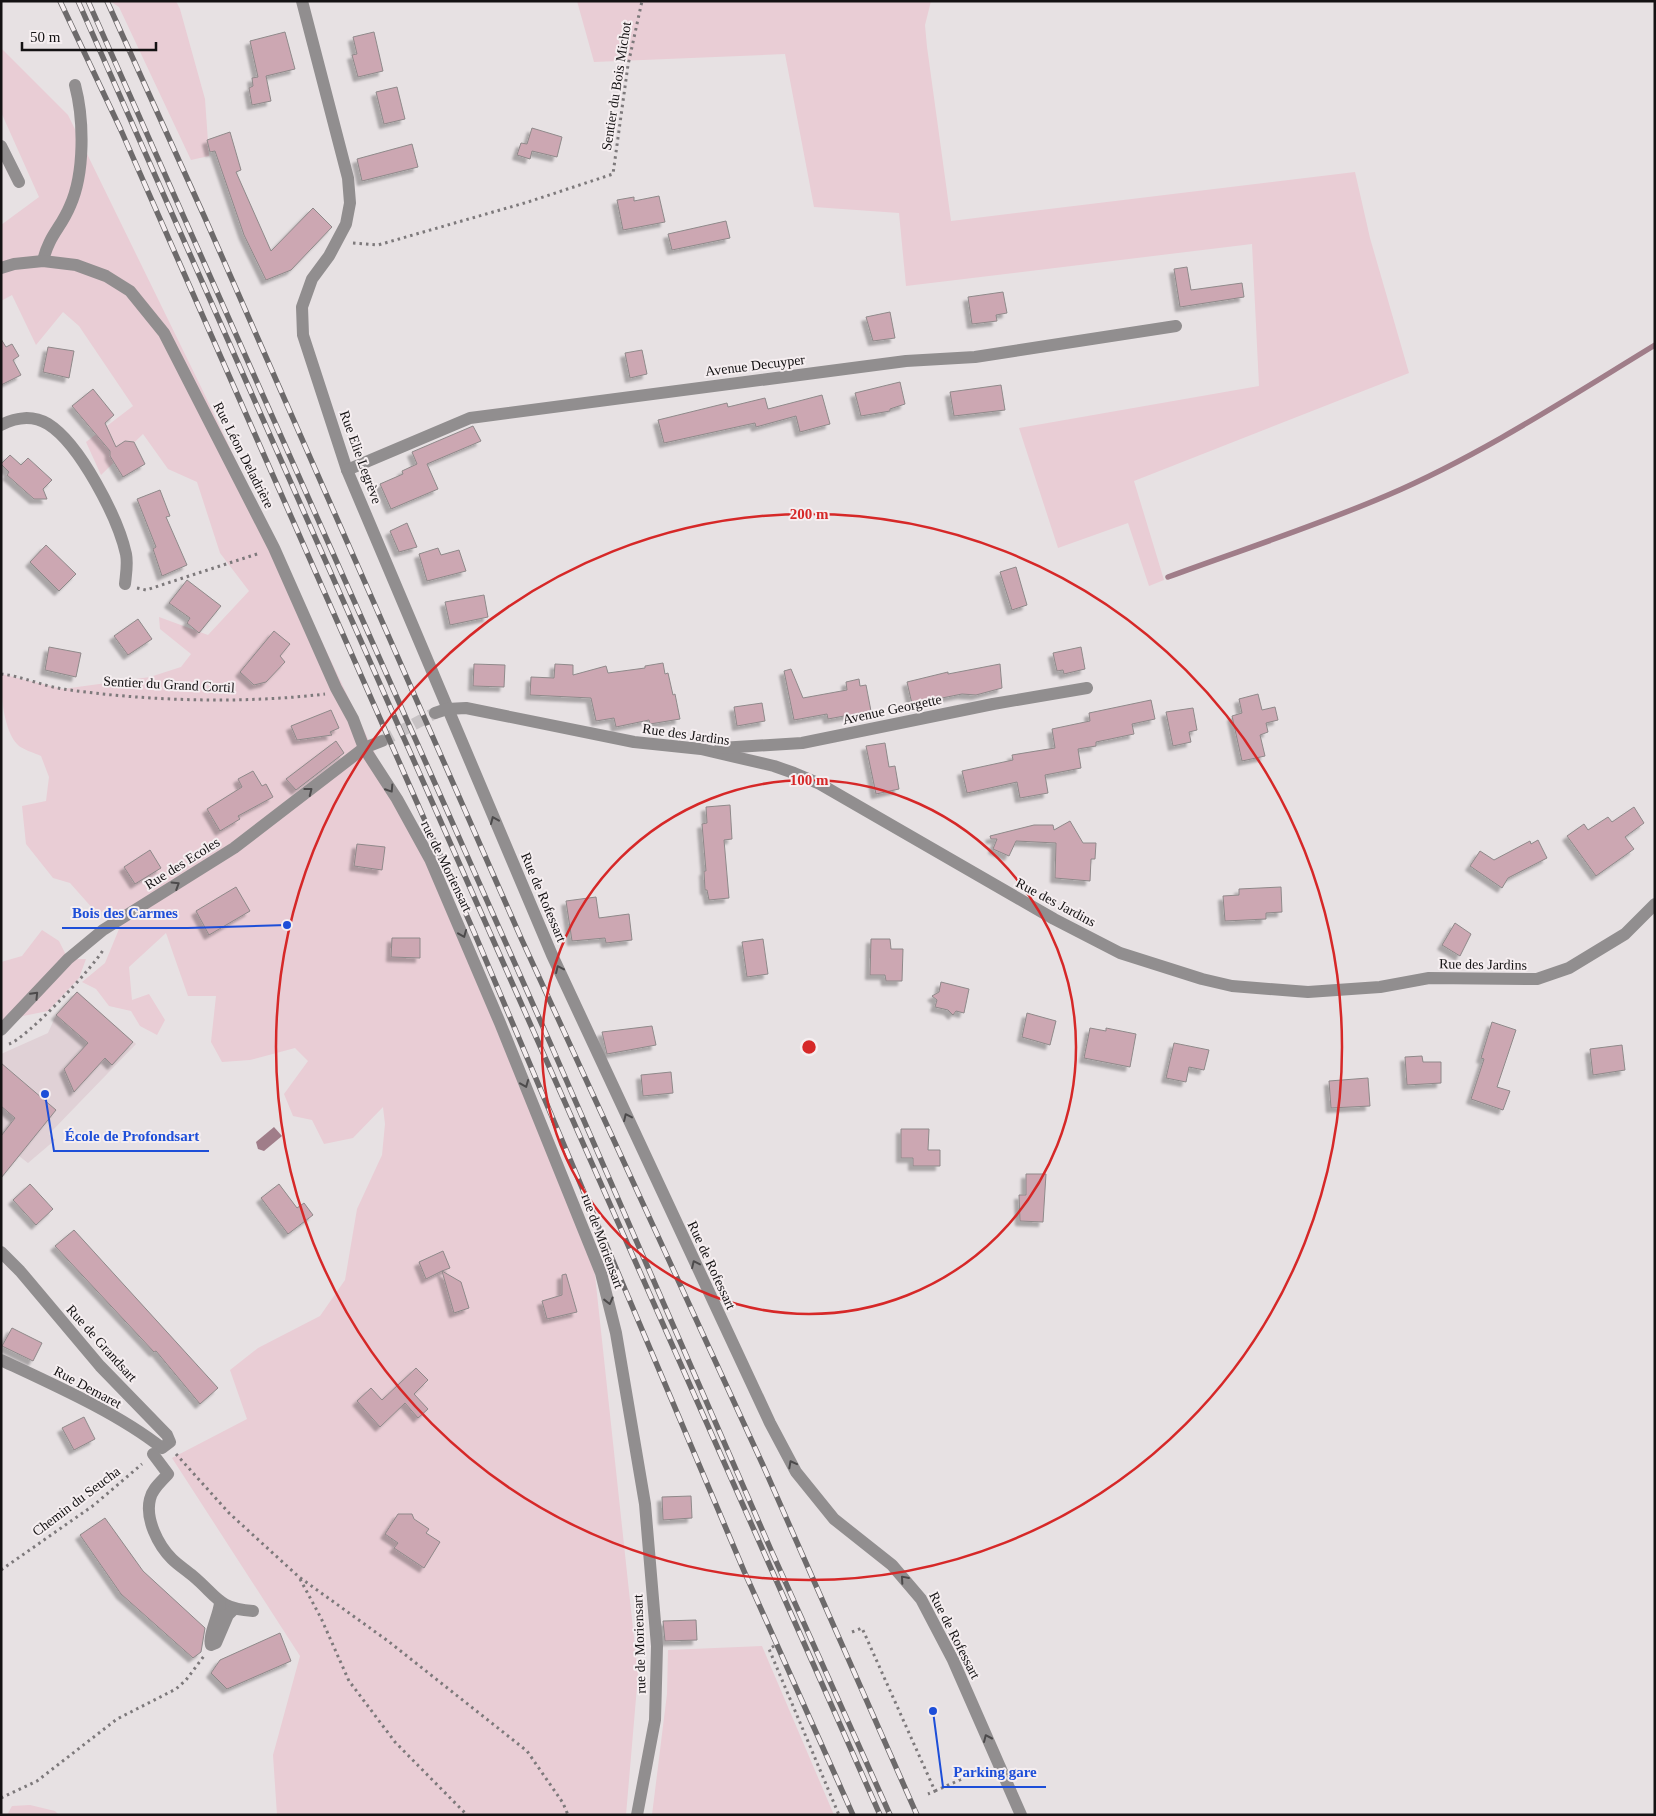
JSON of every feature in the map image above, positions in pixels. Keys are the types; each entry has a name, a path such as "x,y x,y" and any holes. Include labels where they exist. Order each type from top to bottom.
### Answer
{"street":[{"name":"Rue Elie Legrève","path":"302,1 348,178 350,203 346,224 340,238 312,279 302,307 302,335 347,470 438,686"},
{"path":"43,261 50,238 70,207 78,183 81,123 80,105 75,84"},
{"path":"2,151 19,182"},
{"name":"Rue Léon Deladrière","path":"1,268 14,264 43,261 76,265 106,276 130,291 148,311 164,333 274,548 336,688 353,719 364,748"},
{"name":"Avenue Decuyper","path":"347,470 470,418 906,360 950,359 1176,326"},
{"path":"1,425 15,419 33,418 49,425 72,448 115,520 126,554 125,584"},
{"name":"Rue de Rofessart","path":"438,686 441,711 770,1424 796,1472 834,1519 892,1565 921,1599 953,1660 1021,1815"},
{"name":"Avenue Georgette","path":"701,749 782,746 802,743 993,704 1086,688"},
{"name":"Rue des Jardins","path":"441,711 466,708 634,742 701,749 774,766 820,784 1054,920 1120,953 1202,979 1232,986 1308,992 1380,987 1429,978 1537,979 1569,968 1625,934 1655,904"},
{"path":"364,748 382,741"},
{"name":"Rue des Ecoles","path":"1,1030 68,960 103,930 234,848 364,748"},
{"name":"rue de Moriensart","path":"364,748 397,799 430,859 582,1224 608,1296 646,1504 657,1646 655,1720 637,1815"},
{"name":"Rue de Grandsart","path":"1,1252 20,1271 100,1366 167,1435 170,1441 160,1448"},
{"name":"Rue Demaret","path":"1,1360 94,1406 160,1448"},
{"path":"160,1448 168,1474 156,1488 150,1500 150,1516 155,1533 172,1558 194,1576 220,1603 234,1609 253,1612"},
{"path":"220,1603 219,1614 210,1640 211,1645 216,1644 228,1615 234,1609"}],"path":[{"name":"Sentier du Bois Michot","path":"340,238 358,245 378,245 528,202 613,174 628,65 642,1"},
{"path":"125,584 146,590 274,548"},
{"name":"Sentier du Grand Cortil","path":"1,674 63,689 190,698 301,697 326,694 336,688"},
{"path":"1,1046 18,1040 31,1028 89,968 106,945"},
{"path":"160,1448 299,1577 388,1641 527,1751 563,1803 568,1815"},
{"name":"Chemin du Seucha","path":"1,1570 94,1505 160,1448"},
{"path":"299,1577 321,1618 349,1681 395,1742 466,1815"},
{"path":"852,1632 862,1628 934,1792"},
{"path":"1,1798 37,1781 117,1719 176,1689 186,1680 211,1645"},
{"path":"774,1646 769,1648 839,1815"},
{"path":"928,1794 964,1778"}],"shaded area":[{"path":"110,1 176,1 180,9 205,99 209,156 191,160 119,7"},
{"path":"577,1 931,1 925,25 927,47 951,221 1355,172 1370,238 1409,373 1134,481 1164,580 1149,586 1128,523 1058,548 1019,428 1259,386 1252,244 906,286 899,213 814,207 785,54 594,62"},
{"path":"1,48 68,115 203,391 435,880 594,1266 638,1675 626,1815 277,1815 273,1755 300,1656 172,1458 247,1419 230,1370 258,1348 320,1316 345,1280 357,1209 382,1155 385,1124 383,1107 353,1138 324,1144 312,1120 293,1116 284,1094 308,1061 295,1048 250,1060 222,1062 211,1042 216,996 188,996 166,933 129,967 132,1000 149,994 165,1020 157,1035 140,1026 131,1011 109,1006 96,989 82,982 105,963 124,917 94,910 70,883 53,878 26,844 22,806 46,801 49,777 41,756 19,746 9,732 4,712 1,674 63,689 150,677 181,667 191,654 160,629 159,617 208,635 249,591 220,553 197,482 168,469 143,434 101,475 86,442 133,406 79,326 63,312 36,345 12,295 1,301 1,225 39,197 1,112"},
{"path":"42,930 59,941 68,959 86,959 79,978 48,1011 23,1016 1,1034 1,962 22,956"},
{"path":"77,991 136,1044 49,1134 55,1140 28,1163 19,1156 1,1178 1,1054 48,1033 56,1015"},
{"path":"274,1127 282,1136 264,1151 258,1149 256,1142"},
{"path":"762,1646 834,1815 652,1815 667,1694 668,1650"},
{"path":"30,1805 55,1811 59,1815 7,1815 12,1806"}],"building":[{"path":"285,32 295,69 266,76 271,101 252,105 249,88 253,86 252,78 258,77 250,41"},
{"path":"374,32 383,71 358,77 352,55 357,54 353,37"},
{"path":"397,87 405,119 384,124 376,92"},
{"path":"532,128 562,137 557,157 532,151 530,159 517,155 521,143 527,144"},
{"path":"230,132 241,170 236,172 271,251 313,208 332,227 291,270 266,280 244,235 215,151 210,152 207,140"},
{"path":"412,144 418,167 362,181 357,159"},
{"path":"659,196 665,222 623,230 617,200 634,197 634,201"},
{"path":"726,221 730,238 672,250 668,234"},
{"path":"1187,267 1191,290 1242,283 1244,297 1180,307 1174,269"},
{"path":"1003,292 1007,313 996,315 997,321 972,324 968,297"},
{"path":"890,312 895,338 873,341 866,317"},
{"path":"1,339 6,347 12,344 19,356 13,360 21,375 1,385"},
{"path":"48,347 74,351 69,378 43,372"},
{"path":"642,350 647,374 630,378 625,353"},
{"path":"900,382 905,404 890,409 890,411 861,416 855,393"},
{"path":"1001,385 1005,410 954,416 950,392"},
{"path":"93,389 114,415 105,423 116,447 125,441 134,442 145,464 123,477 110,456 110,451 72,406"},
{"path":"822,395 830,424 800,432 796,416 756,427 755,423 664,443 658,420 727,403 728,407 765,398 768,409"},
{"path":"473,426 481,441 427,464 438,489 391,509 380,484 403,474 402,471 417,464 412,452"},
{"path":"10,455 21,465 28,458 52,480 43,489 47,499 34,499 7,475 9,472 1,464"},
{"path":"160,490 170,516 166,517 187,565 162,576 153,549 156,547 137,499"},
{"path":"407,523 417,547 399,552 390,531"},
{"path":"46,545 76,574 59,591 30,562"},
{"path":"438,548 441,555 459,550 466,571 427,581 419,554"},
{"path":"1016,567 1027,605 1012,610 1000,572"},
{"path":"187,580 221,606 199,633 187,623 190,618 169,603"},
{"path":"484,595 488,617 450,625 445,602"},
{"path":"138,619 152,639 128,655 114,636"},
{"path":"274,631 290,644 280,656 285,662 266,682 254,685 240,672"},
{"path":"49,647 81,653 76,677 45,670"},
{"path":"1081,647 1085,669 1064,674 1063,670 1057,671 1053,653"},
{"path":"663,663 665,674 668,673 673,695 675,694 680,719 650,724 649,720 616,727 614,718 596,721 591,698 530,695 531,677 554,678 555,664 573,665 573,675 606,666 608,673 645,668 645,666"},
{"path":"474,664 505,665 504,687 473,686"},
{"path":"1000,664 1002,688 976,695 962,694 912,704 907,682 948,672 948,674"},
{"path":"791,669 803,698 847,690 846,682 859,679 860,686 866,685 871,711 828,719 827,714 794,720 784,671"},
{"path":"1258,694 1262,710 1275,707 1278,720 1266,723 1268,732 1260,735 1265,756 1242,761 1232,716 1242,713 1239,699"},
{"path":"1151,700 1155,719 1132,724 1134,734 1096,742 1096,746 1078,749 1081,768 1045,775 1048,793 1020,798 1017,782 967,793 962,771 1013,760 1012,755 1055,748 1052,729 1090,721 1089,713"},
{"path":"762,703 765,721 737,726 734,707"},
{"path":"1193,708 1197,730 1189,732 1191,742 1173,746 1166,712"},
{"path":"331,710 339,728 330,732 332,735 297,740 291,726"},
{"path":"336,741 344,753 296,790 286,779"},
{"path":"885,743 889,767 895,766 899,789 876,794 866,746"},
{"path":"253,771 262,786 266,784 273,797 238,816 240,819 220,831 207,809 242,787 238,779"},
{"path":"730,805 732,839 724,840 729,898 709,900 707,890 705,890 704,871 706,871 702,824 707,823 706,807"},
{"path":"1634,807 1644,823 1625,837 1634,849 1596,876 1567,836 1584,824 1588,830 1608,817 1612,822"},
{"path":"1070,821 1083,843 1096,843 1095,859 1091,859 1090,881 1055,878 1056,843 1016,841 1009,856 993,849 997,839 991,839 990,836 1034,825 1053,825 1054,830"},
{"path":"1538,840 1547,858 1508,878 1502,888 1470,866 1480,851 1494,860 1530,841 1531,844"},
{"path":"357,844 385,847 382,870 354,866"},
{"path":"150,850 161,868 135,884 124,867"},
{"path":"236,887 250,911 209,935 196,911"},
{"path":"1281,887 1282,912 1266,913 1266,919 1225,921 1223,896 1239,895 1239,889"},
{"path":"596,897 599,918 629,914 632,940 606,943 605,938 572,941 566,901"},
{"path":"1455,923 1471,934 1460,956 1442,945"},
{"path":"392,938 420,938 420,958 391,957"},
{"path":"763,939 768,974 747,977 742,942"},
{"path":"871,939 890,939 891,949 903,949 902,981 886,981 885,975 870,975"},
{"path":"941,982 969,989 964,1013 956,1011 953,1015 948,1010 935,1007 937,1000 932,996 939,992"},
{"path":"77,992 133,1042 112,1065 105,1058 74,1092 64,1069 88,1043 56,1015"},
{"path":"1027,1013 1056,1021 1050,1045 1022,1037"},
{"path":"1492,1022 1516,1030 1497,1087 1510,1091 1503,1110 1471,1099 1484,1059 1481,1058"},
{"path":"652,1026 656,1045 607,1054 602,1032"},
{"path":"1090,1028 1106,1031 1106,1028 1136,1034 1130,1067 1084,1058"},
{"path":"1174,1043 1209,1050 1204,1070 1189,1067 1186,1082 1166,1078"},
{"path":"1622,1045 1625,1070 1593,1075 1590,1049"},
{"path":"1422,1056 1423,1062 1441,1062 1441,1083 1407,1085 1405,1057"},
{"path":"1,1063 56,1110 1,1178 1,1136 15,1118 1,1106"},
{"path":"671,1072 673,1093 643,1096 641,1075"},
{"path":"1368,1078 1370,1106 1331,1108 1329,1081"},
{"path":"901,1129 929,1129 928,1150 940,1150 940,1166 913,1166 913,1158 901,1158"},
{"path":"1026,1174 1046,1174 1043,1222 1020,1221 1019,1195 1026,1195"},
{"path":"30,1184 53,1209 36,1225 13,1200"},
{"path":"279,1184 297,1208 304,1203 313,1215 288,1234 261,1198"},
{"path":"74,1230 218,1388 200,1404 156,1351 154,1352 55,1246"},
{"path":"443,1251 450,1268 426,1279 419,1262"},
{"path":"442,1271 461,1282 469,1308 454,1313"},
{"path":"566,1274 577,1312 547,1319 542,1301 562,1295 562,1275"},
{"path":"12,1328 42,1343 33,1361 2,1346"},
{"path":"416,1368 428,1380 414,1394 428,1409 418,1418 405,1403 380,1427 357,1401 371,1388 382,1400"},
{"path":"84,1417 95,1439 74,1450 62,1428"},
{"path":"691,1496 692,1518 663,1520 662,1497"},
{"path":"398,1514 412,1514 414,1519 429,1529 426,1533 440,1542 424,1568 394,1548 398,1543 385,1534"},
{"path":"105,1518 143,1571 205,1628 201,1652 193,1658 121,1594 80,1535"},
{"path":"696,1620 697,1640 665,1641 663,1621"},
{"path":"280,1633 291,1661 227,1689 211,1673 220,1660"}],"waterway":[{"path":"1168,577 1334,517 1423,479 1524,425 1655,345"}],"tunnel":[{"path":"382,741 435,713"}],"railway":[{"path":"60,1 120,128 474,932 744,1571 853,1815"},
{"path":"78,1 880,1815"},
{"path":"88,1 551,1045 771,1550 890,1815"},
{"path":"107,1 205,218 521,938 762,1463 917,1815"}],"place":[{"name":"Bois des Carmes","path":"287,925"},
{"name":"École de Profondsart","path":"45,1094"},
{"name":"Parking gare","path":"933,1711"}]}
